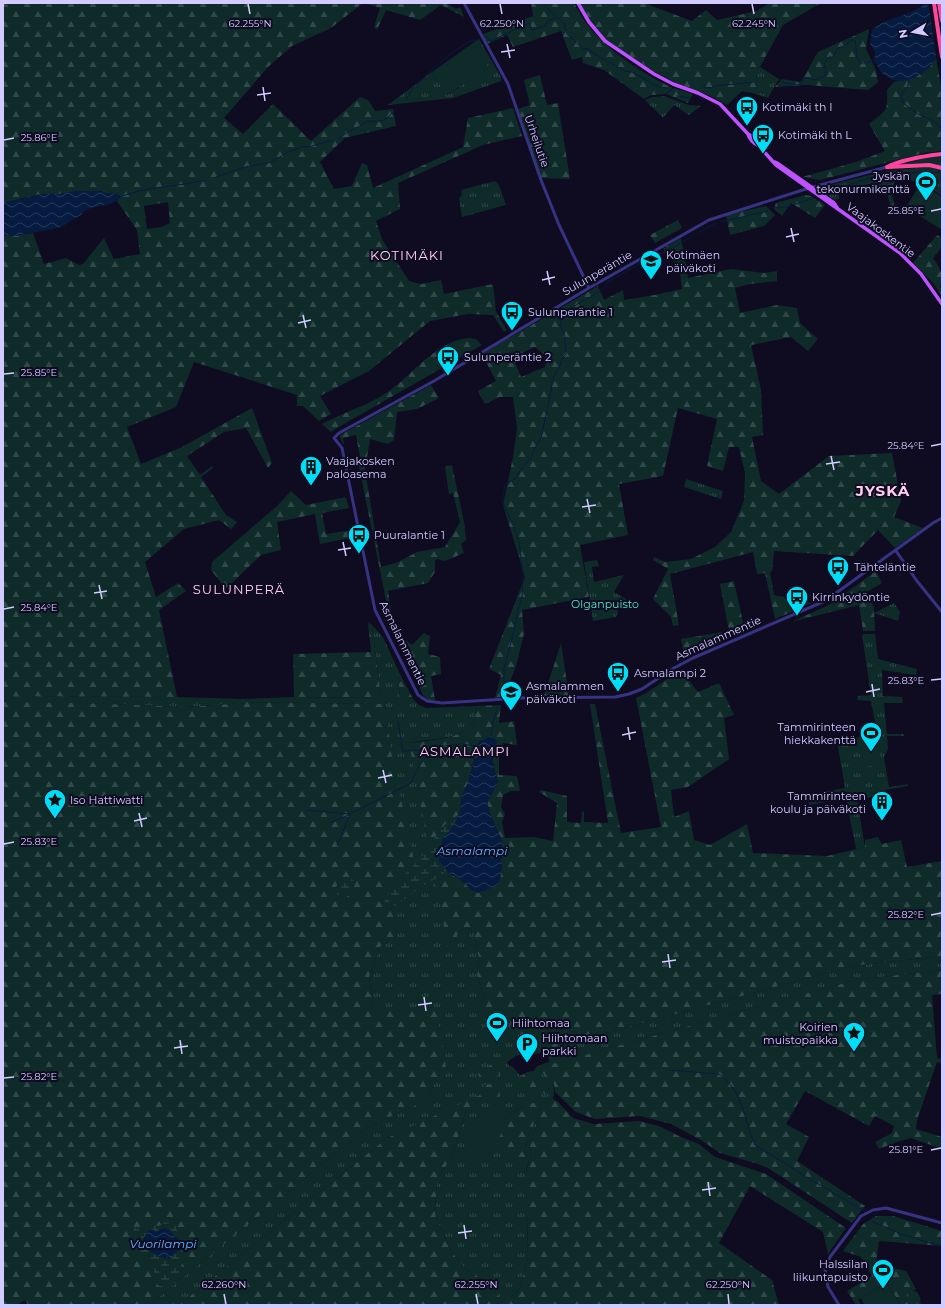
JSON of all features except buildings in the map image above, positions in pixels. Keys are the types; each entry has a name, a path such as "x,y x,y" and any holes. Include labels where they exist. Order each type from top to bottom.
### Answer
{"highway":[{"path":"934,3 942,58"},
{"path":"939,3 942,21"},
{"path":"887,168 892,164 942,154"},
{"path":"887,168 929,165 942,168"}],"main road":[{"name":"Vaajakoskentie","path":"578,3 588,22 605,40 654,74 673,84 698,93 720,104 748,134 751,135 776,165 834,203 838,209 910,262 926,281 942,304"}],"street":[{"name":"Urheilutie","path":"464,3 508,84 541,180 588,288"},
{"name":"Sulunperäntie","path":"334,438 339,433 451,371 588,288 709,220 810,188 887,168"},
{"name":"Asmalammentie","path":"334,438 342,448 375,610 418,695 427,702 454,703 522,698 601,698 629,694 642,689 674,668 693,658 825,601 942,518"},
{"path":"896,551 917,581 942,612"},
{"path":"839,1305 828,1287 826,1269 830,1257 861,1216 880,1208 890,1209 942,1223"}],"green space":[{"path":"3,3 363,3 331,28 292,46 268,67 224,118 243,134 273,104 311,141 360,97 368,100 375,111 393,109 396,126 345,138 320,162 334,189 352,186 362,163 367,165 373,188 463,147 468,118 513,108 522,136 483,145 398,183 400,209 376,221 382,239 409,281 421,284 441,280 444,294 493,284 496,312 507,330 504,332 493,315 468,314 430,321 369,371 320,396 331,414 319,421 303,406 297,406 297,395 194,362 176,407 127,427 141,464 182,447 252,408 272,463 268,468 246,428 224,432 187,456 200,475 212,466 213,468 201,477 226,515 237,522 231,529 219,520 184,529 145,562 156,597 178,583 186,591 159,610 177,697 3,696 3,235 15,236 33,233 44,264 66,258 79,265 83,264 104,238 114,259 140,254 137,230 117,201 120,197 119,194 101,191 77,191 59,194 41,194 3,203","holes":["168,202 170,223 162,227 147,229 144,206"]},
{"path":"363,3 446,3 456,9 460,7 464,17 441,5 420,20 386,10 377,30 374,27 380,8"},
{"path":"531,3 574,3 585,22 594,33 615,52 638,69 673,88 665,94 651,95 644,99 604,70 583,63 582,57 572,60 561,31 513,47 507,35 487,44 483,34 533,16"},
{"path":"580,3 644,3 692,21 706,10 717,20 757,11 769,3 821,3 783,25 757,73 756,94 742,91 727,105 713,97 674,82 655,72 606,40 590,21"},
{"path":"869,29 866,49 876,70 878,82 868,90 806,85 775,87 782,79 801,82 818,52"},
{"path":"479,39 501,77 501,81 453,98 388,105 432,72 447,95 488,68 473,43"},
{"path":"473,43 489,68 446,95 432,72"},
{"path":"936,57 942,92 942,151 924,153 820,180 802,177 856,162 885,151 869,124 885,110 887,103 887,90 894,82 912,78 928,69"},
{"path":"760,67 779,79 768,98 756,94 757,73"},
{"path":"540,75 547,105 558,103 570,179 540,178 518,109 530,105 524,80"},
{"path":"674,88 693,94 688,103 666,94"},
{"path":"664,96 689,105 701,106 689,115 674,105 663,118 645,100 652,97"},
{"path":"942,156 942,166 924,163 893,166 925,158"},
{"path":"929,167 942,170 942,196 921,182 918,182 917,184 909,179 898,177 890,190 895,205 898,206 897,214 893,214 886,190 875,191 873,183 839,190 839,199 834,200 824,193 823,189 826,186 851,179 902,169"},
{"path":"495,181 499,185 506,205 462,217 459,198 462,195 461,190"},
{"name":"Jyskän tekonurmikenttä","path":"921,183 942,197 942,230 906,207"},
{"path":"805,195 811,196 825,205 815,218 791,203 782,216 774,209 776,203"},
{"path":"766,206 775,215 764,226 730,235 726,215"},
{"path":"678,220 682,228 655,243 650,235"},
{"path":"937,235 942,238 942,247 933,258 942,275 940,286 942,296 933,283 913,263"},
{"path":"681,238 688,278 731,269 765,273 777,271 777,281 750,284 735,288 740,313 777,305 797,308 800,323 818,339 808,351 791,337 751,345 761,389 763,435 752,437 761,481 779,494 829,456 892,453 901,501 894,517 923,528 895,548 878,530 853,556 774,551 772,571 770,572 774,595 812,603 775,619 765,573 757,574 753,552 670,574 679,625 673,626 671,617 653,599 668,569 653,560 654,557 665,562 691,559 715,547 731,532 744,501 745,473 739,447 729,447 723,471 707,466 717,419 678,408 663,476 619,484 628,535 580,545 589,597 522,610 524,634 516,666 504,697 495,698 501,675 489,669 525,577 503,505 513,457 517,428 513,397 500,397 485,404 478,391 496,381 482,354 598,286 604,300 623,290 624,300 682,289 679,266 670,259 664,251 664,248","holes":["535,347 546,358 545,367 521,377 513,357"]},
{"path":"468,338 476,339 482,345 331,432 322,424 378,398 389,391 442,347 455,341"},
{"path":"431,385 439,398 417,409 397,412 394,440 388,444 370,439 365,470 381,567 398,562 417,552 445,547 460,522 453,493 449,494 445,467 452,465 464,522 466,540 461,544 464,553 445,561 437,559 435,561 435,572 428,583 388,591 393,621 400,636 412,645 424,633 430,636 428,654 440,657 441,674 431,676 435,700 428,700 423,695 391,625 359,466 360,457 356,435 343,438 344,444 340,438 340,435"},
{"path":"686,479 723,491 721,499 684,487"},
{"path":"291,491 306,505 346,497 349,508 322,513 326,534 353,530 354,537 320,544 315,514 277,522 281,550 261,555 226,589 211,570 212,562 277,506"},
{"name":"Olganpuisto","path":"597,560 599,566 592,567 594,582 624,575 614,592 626,599 619,608 616,617 593,621 584,562"},
{"path":"876,571 882,583 865,593 874,607 875,631 863,631 859,605 791,622 829,605"},
{"path":"734,581 745,631 685,658 681,639 729,631 720,584"},
{"path":"894,603 900,612 898,621 874,613"},
{"path":"368,623 372,625 381,698 294,697 293,654 371,652"},
{"path":"372,625 383,637 398,670 400,699 413,699 419,705 426,708 477,706 474,722 462,733 444,738 409,743 454,944 459,931 467,928 474,933 479,959 477,976 485,997 509,1012 532,1053 852,966 942,956 942,970 855,980 539,1068 551,1081 554,1093 553,1099 544,1100 541,1102 536,1128 529,1143 531,1153 526,1170 528,1258 520,1288 511,1297 500,1297 483,1280 460,1263 452,1252 436,1218 435,1211 437,1180 452,1158 466,1110 484,1096 387,1138 179,1305 149,1305 368,1127 426,1100 437,1079 436,1007 374,1011 369,977 380,947 394,937 391,909 408,893 385,704 237,702 231,704 185,707 84,703 3,725 3,696 244,699 294,697 381,698","holes":["548,1051 549,1062 537,1066 534,1071 550,1090 527,1083 522,1075 520,1075 512,1066 510,1067 507,1062 518,1055 529,1056","527,1104 532,1128 527,1139 525,1161 511,1152 503,1128 507,1115"]},
{"path":"875,634 878,659 917,669 916,675 882,670 883,696 902,697 903,703 884,703 887,734 904,734 904,736 887,736 888,749 884,757 889,787 908,784 908,786 885,790 885,794 857,800 865,847 856,849 846,799 809,805 807,795 845,788 837,741 877,734 871,701 857,700 858,696 871,695 862,635"},
{"path":"561,643 569,696 544,696"},
{"path":"398,670 413,699 400,699"},
{"path":"681,670 698,692 719,683 734,715 724,718 729,759 688,787 671,790 674,817 689,811 694,840 710,845 747,824 753,853 827,856 865,847 865,840 878,837 882,844 901,840 907,867 942,861 942,956 852,966 532,1053 518,1047 516,1043 519,1035 513,1027 504,1022 496,1025 489,1020 487,1013 478,1010 485,997 477,976 479,959 474,933 467,928 459,931 454,944 448,948 409,743 454,736 469,728 474,722 477,706 501,705 499,723 514,721 517,745 503,743 499,755 499,775 517,776 520,791 511,791 503,795 501,807 505,814 502,822 505,838 534,837 553,841 557,803 539,792 541,790 567,796 567,822 581,823 582,811 584,812 584,822 608,823 590,704 595,704 621,833 661,827 636,698","holes":["497,742 493,762 498,782 487,802 491,817 502,840 502,868 486,890 478,892 473,891 460,879 450,874 444,866 453,827 460,812 462,796 469,780 476,753 476,746"]},
{"path":"3,702 84,703 185,707 231,704 237,702 385,704 391,751 417,875 408,893 391,909 399,930 394,937 380,947 369,977 374,1010 436,1007 447,1073 437,1079 426,1100 368,1127 149,1305 28,1305 25,1300 17,1305 3,1305"},
{"name":"Tammirinteen hiekkakenttä","path":"877,740 882,764 865,767 860,743"},
{"path":"458,815 453,827 443,838 440,851 439,861 447,869 441,876 422,886 395,906 384,904 391,890 424,854 446,823"},
{"path":"350,877 355,882 353,891 350,895 341,898 338,896 335,889 341,880"},
{"path":"942,970 942,994 932,995 937,1058 942,1059 942,1063 937,1062 917,1120 916,1129 942,1137 942,1149 911,1138 879,1149 875,1142 892,1133 894,1126 875,1116 869,1126 805,1091 786,1124 809,1137 797,1161 865,1206 852,1223 768,1168 720,1153 701,1140 671,1124 640,1116 595,1119 576,1112 555,1092 554,1085 538,1068 855,980"},
{"path":"497,1062 500,1073 494,1080 481,1082 478,1074 490,1065"},
{"path":"534,1071 547,1086 550,1093 540,1093 533,1090 522,1075 527,1072"},
{"path":"501,1083 500,1092 496,1103 491,1094 483,1085"},
{"path":"484,1093 484,1096 466,1110 452,1158 437,1180 435,1211 436,1218 452,1252 460,1263 483,1280 500,1297 511,1297 520,1288 528,1258 527,1211 524,1180 531,1153 529,1143 536,1128 541,1102 544,1100 553,1099 558,1102 573,1118 594,1124 639,1121 659,1126 699,1144 715,1157 766,1174 846,1228 828,1254 823,1232 750,1186 719,1243 772,1280 779,1305 179,1305 387,1138"},
{"path":"537,1103 537,1110 532,1128 527,1139 525,1161 519,1161 515,1155 498,1150 498,1143 507,1115 527,1104"},
{"path":"495,1106 506,1115 497,1150 484,1156 470,1157 465,1147 467,1134 480,1116"},
{"path":"876,1216 893,1216 942,1231 942,1246 879,1241 876,1264 906,1271 916,1289 913,1291 911,1288 906,1292 908,1299 906,1301 909,1305 901,1305 886,1282 861,1299 858,1299 861,1305 856,1305 847,1291 872,1276 861,1257 843,1251 863,1224"},
{"path":"165,1222 176,1225 178,1234 184,1244 182,1252 184,1259 177,1282 168,1287 159,1286 155,1282 154,1269 152,1265 141,1255 132,1235 134,1229 144,1225 159,1226","holes":["162,1229 178,1237 173,1256 169,1259 169,1255 160,1257 143,1247 145,1245 143,1243 148,1233 153,1230 157,1232"]},
{"name":"Halssilan liikuntapuisto","path":"886,1282 901,1305 865,1305 861,1299"},
{"path":"911,1288 913,1291 917,1292 921,1299 921,1305 909,1305 906,1300 905,1292"}],"water":[{"path":"925,3 929,6 936,56 934,62 923,73 916,77 908,80 893,80 880,71 877,64 873,61 875,53 870,43 872,30 878,25 919,8"},
{"path":"77,191 101,191 119,194 120,197 111,203 85,211 81,215 58,228 15,236 3,235 3,203 41,194 59,194"},
{"name":"Asmalampi","path":"491,736 497,741 493,762 498,782 487,802 491,817 502,840 502,868 500,880 496,886 478,893 473,891 460,879 450,874 439,861 443,838 453,827 460,812 462,796 469,780 476,753 476,746 480,741"},
{"name":"Vuorilampi","path":"164,1228 169,1230 180,1241 179,1250 169,1259 167,1258 169,1255 164,1259 163,1257 160,1257 142,1247 144,1245 143,1239 150,1229 157,1232"}],"waterway":[{"path":"542,3 557,18"},
{"path":"487,37 491,41 529,23 532,30 545,26 548,20 558,18 564,24 567,34 583,49 589,49 591,52 625,71 630,71 654,85 665,88"},
{"path":"406,100 413,88 450,54 468,42 476,40"},
{"path":"846,45 851,40 855,40 857,57 860,63 866,63 873,60"},
{"path":"781,82 798,85 802,84 805,78 815,80 825,76 826,71 824,64 829,57 833,57 838,48 844,46"},
{"path":"909,79 908,86 901,95 903,103 918,114 934,121 942,129"},
{"path":"703,87 711,88 715,86 754,82"},
{"path":"677,96 689,98"},
{"path":"339,138 367,121 383,120 396,109"},
{"path":"216,177 245,167 272,162 288,152 305,146 309,147 332,140"},
{"path":"825,192 880,175 921,172 935,173 940,171"},
{"path":"120,197 130,193 206,180"},
{"path":"773,207 787,207 814,198"},
{"path":"720,222 768,211"},
{"path":"698,233 716,223"},
{"path":"501,697 504,683 504,668 522,598 523,575 519,542 502,501 505,484 515,479 521,469 531,458 541,438 552,382 563,357 566,354 565,337 560,324 571,308 600,291 608,282 694,235"},
{"path":"491,736 498,706"},
{"path":"398,721 403,751 416,750 428,752"},
{"path":"337,846 350,814 411,783 418,768 429,752 442,746 462,744 476,746"},
{"path":"307,810 349,814"},
{"path":"329,823 349,815"},
{"path":"669,1070 719,1074 727,1081 738,1097 755,1145 866,1212"},
{"path":"873,1222 904,1235 937,1245 942,1244"}],"place":[{"name":"Kotimäki th I","path":"747,126"},
{"name":"Kotimäki th L","path":"763,154"},
{"name":"Jyskän tekonurmikenttä","path":"926,202"},
{"name":"Kotimäen päiväkoti","path":"651,280"},
{"name":"Sulunperäntie 1","path":"512,332"},
{"name":"Sulunperäntie 2","path":"448,376"},
{"name":"Vaajakosken paloasema","path":"311,486"},
{"name":"Puuralantie 1","path":"359,554"},
{"name":"Tähteläntie","path":"838,586"},
{"name":"Kirrinkydöntie","path":"797,616"},
{"name":"Asmalampi 2","path":"618,692"},
{"name":"Asmalammen päiväkoti","path":"511,712"},
{"name":"Tammirinteen hiekkakenttä","path":"871,752"},
{"name":"Iso Hattiwatti","path":"55,820"},
{"name":"Tammirinteen koulu ja päiväkoti","path":"882,822"},
{"name":"Hiihtomaa","path":"497,1042"},
{"name":"Koirien muistopaikka","path":"854,1052"},
{"name":"Hiihtomaan parkki","path":"527,1064"},
{"name":"Halssilan liikuntapuisto","path":"883,1290"}],"district":[{"name":"KOTIMÄKI","path":"407,255"},
{"name":"JYSKÄ","path":"883,490"},
{"name":"SULUNPERÄ","path":"239,589"},
{"name":"ASMALAMPI","path":"465,751"}]}
